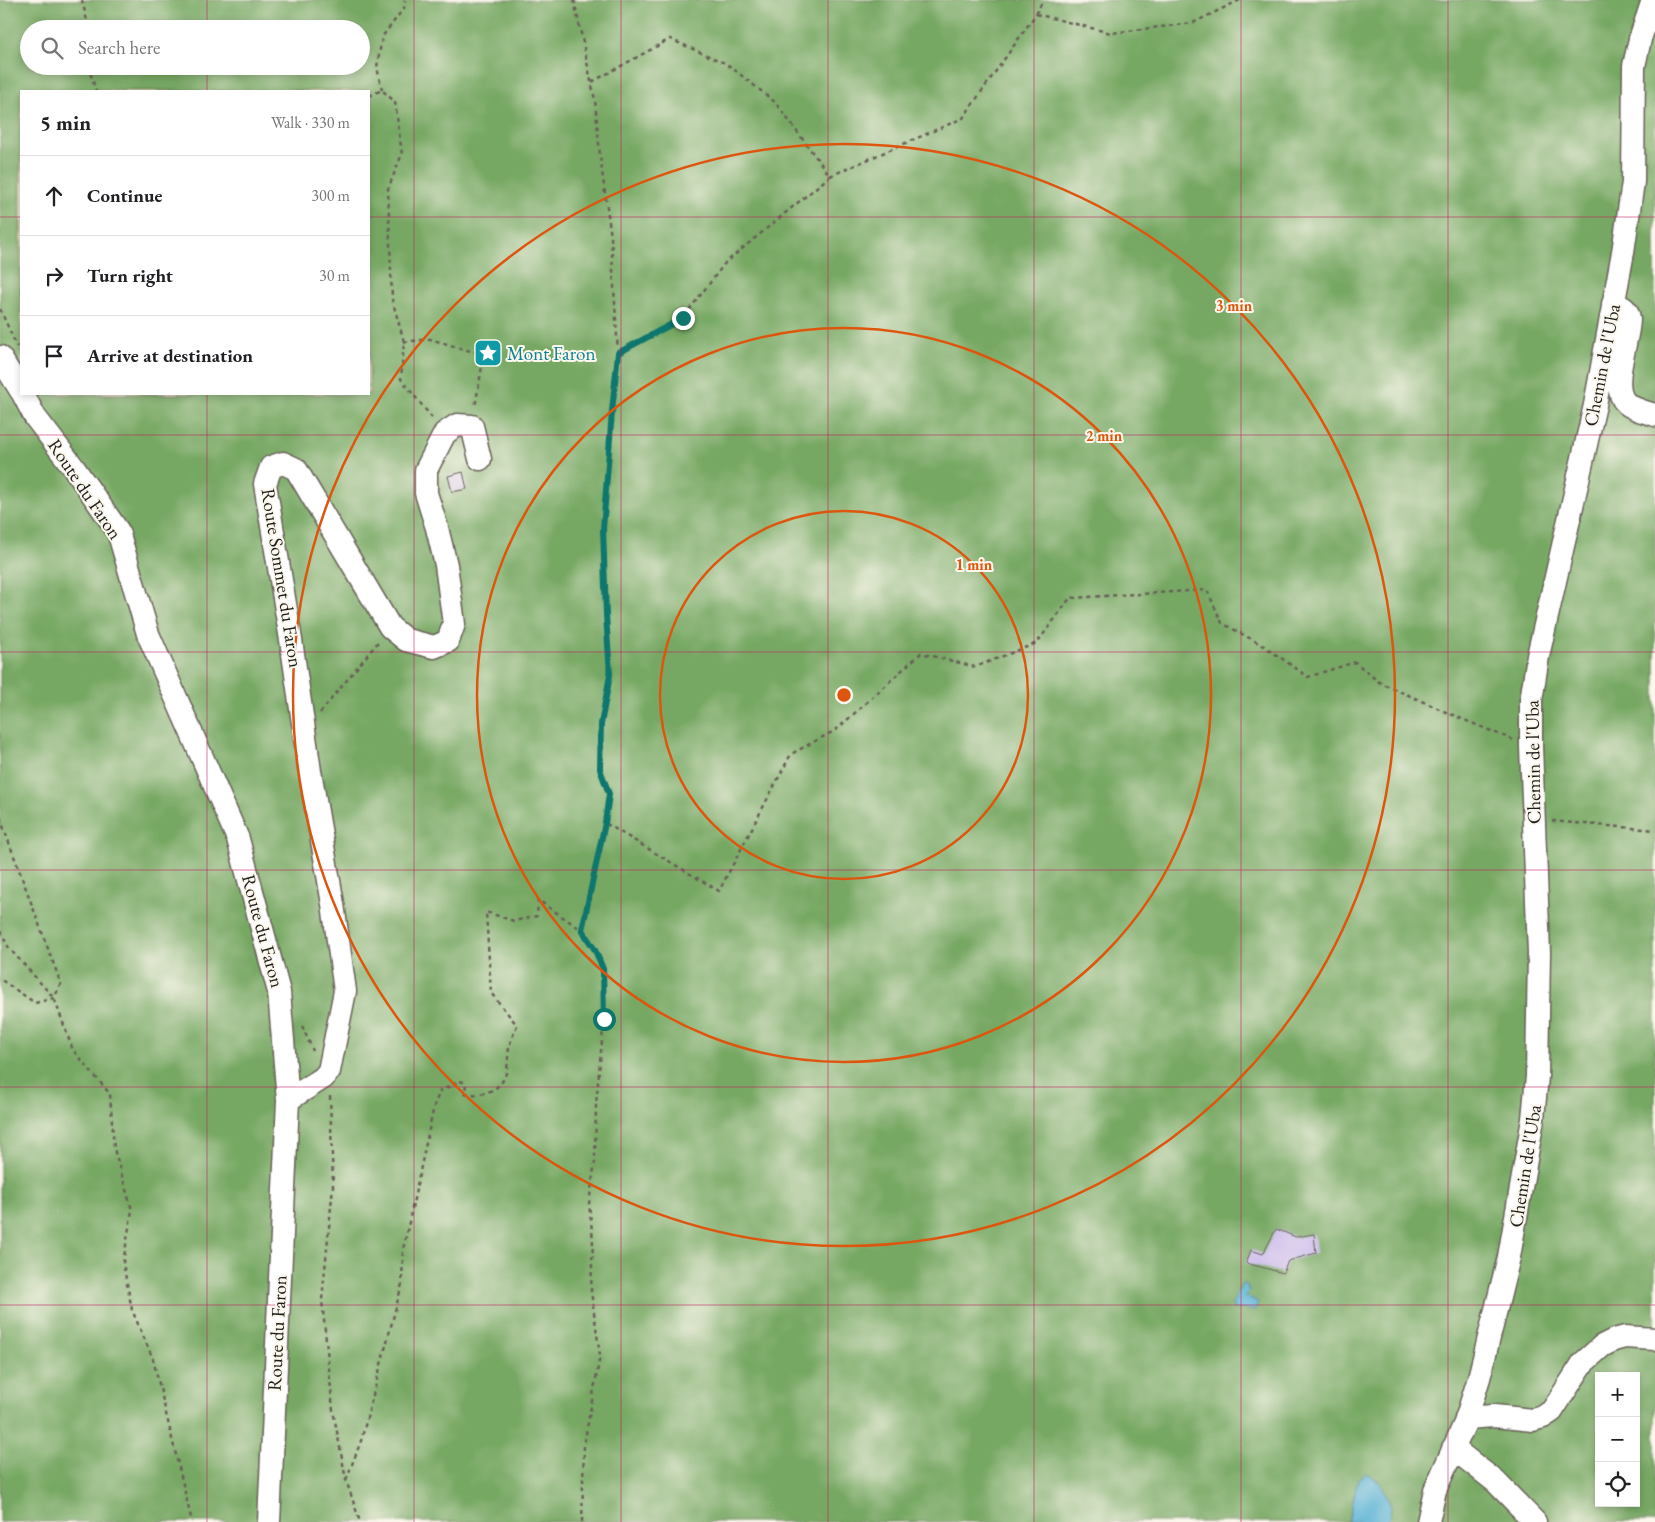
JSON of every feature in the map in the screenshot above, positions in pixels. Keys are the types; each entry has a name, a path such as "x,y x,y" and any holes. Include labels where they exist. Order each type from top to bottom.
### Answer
{"street":[{"name":"Chemin de l'Uba","path":"1428,1522 1435,1490 1475,1392 1509,1257 1536,1098 1539,953 1533,819 1531,701 1538,656 1593,414 1625,244 1633,182 1634,66 1636,53 1653,0"},
{"path":"1614,304 1624,308 1629,319 1619,378 1620,393 1627,404 1655,415"},
{"name":"Route du Faron","path":"9,353 20,386"},
{"name":"Route du Faron","path":"24,395 35,418 74,468 118,531 148,634 238,839 279,992 288,1100 269,1522"},
{"path":"445,433 456,425 472,426 480,459"},
{"name":"Route Sommet du Faron","path":"328,1072 345,992 334,904 304,732 292,640 265,484 271,467 283,463 296,469 390,628 406,640 434,647 448,641 454,624 446,565 426,494 426,470 445,433"},
{"path":"288,1100 323,1078 328,1072"},
{"path":"1466,1418 1494,1416 1532,1420 1543,1417 1552,1411 1576,1372 1595,1351 1608,1343 1626,1337 1655,1339"},
{"path":"1453,1448 1496,1482 1535,1522"}],"path":[{"path":"82,0 87,20"},
{"path":"405,0 404,8 382,37 377,67 382,90 395,102 402,154 388,189 392,299 404,342 401,379 445,433"},
{"path":"574,0 595,100 600,156 611,237 618,353 603,529 610,675 601,724 600,769 609,794 605,823 582,930"},
{"path":"618,353 683,318 725,263 830,176 963,118 1036,14 1043,0"},
{"path":"1036,14 1111,33 1193,23 1240,0"},
{"path":"592,82 670,38 726,64 775,102 830,176"},
{"path":"91,75 96,90"},
{"path":"370,96 382,90"},
{"path":"0,309 9,353"},
{"path":"404,342 430,339 484,355 472,426"},
{"path":"605,823 720,891 791,754 836,730 921,653 975,667 1037,643 1070,598 1207,590 1222,623 1264,646 1308,677 1355,662 1379,682 1454,716 1531,747"},
{"path":"304,732 390,628"},
{"path":"0,818 61,984 54,998 36,1003 0,979"},
{"path":"1533,819 1655,830"},
{"path":"346,1480 362,1441 402,1284 403,1250 434,1106 440,1091 460,1081 466,1083 464,1093 475,1096 486,1093 499,1085 505,1076 510,1043 517,1025 490,993 486,912 514,921 537,916 538,900 582,930 595,950 603,969 604,1019 596,1104 595,1161 589,1204 593,1240 591,1291 600,1356 584,1445 582,1522"},
{"path":"0,931 9,948 54,998 73,1050 110,1094 114,1149 132,1210 123,1263 132,1310 154,1359 192,1522"},
{"path":"328,1072 333,1186 322,1300 333,1410 346,1480 360,1522"}],"green space":[{"path":"0,0 1655,0 1655,1522 0,1522"}],"water":[{"path":"1242,1284 1246,1284 1249,1291 1246,1296 1258,1302 1255,1310 1234,1309 1232,1305"},
{"path":"1366,1473 1380,1482 1391,1507 1389,1522 1348,1522 1358,1480"}],"building":[{"path":"463,472 467,489 452,492 448,476"},
{"path":"1276,1229 1296,1237 1314,1234 1316,1253 1288,1261 1283,1273 1246,1263 1251,1250 1263,1254"}],"place":[{"name":"Mont Faron","path":"488,353"}],"route":[{"path":"604,1019 603,969 595,950 582,930 605,823 609,794 600,769 601,724 610,675 603,529 618,353 683,318"}]}
